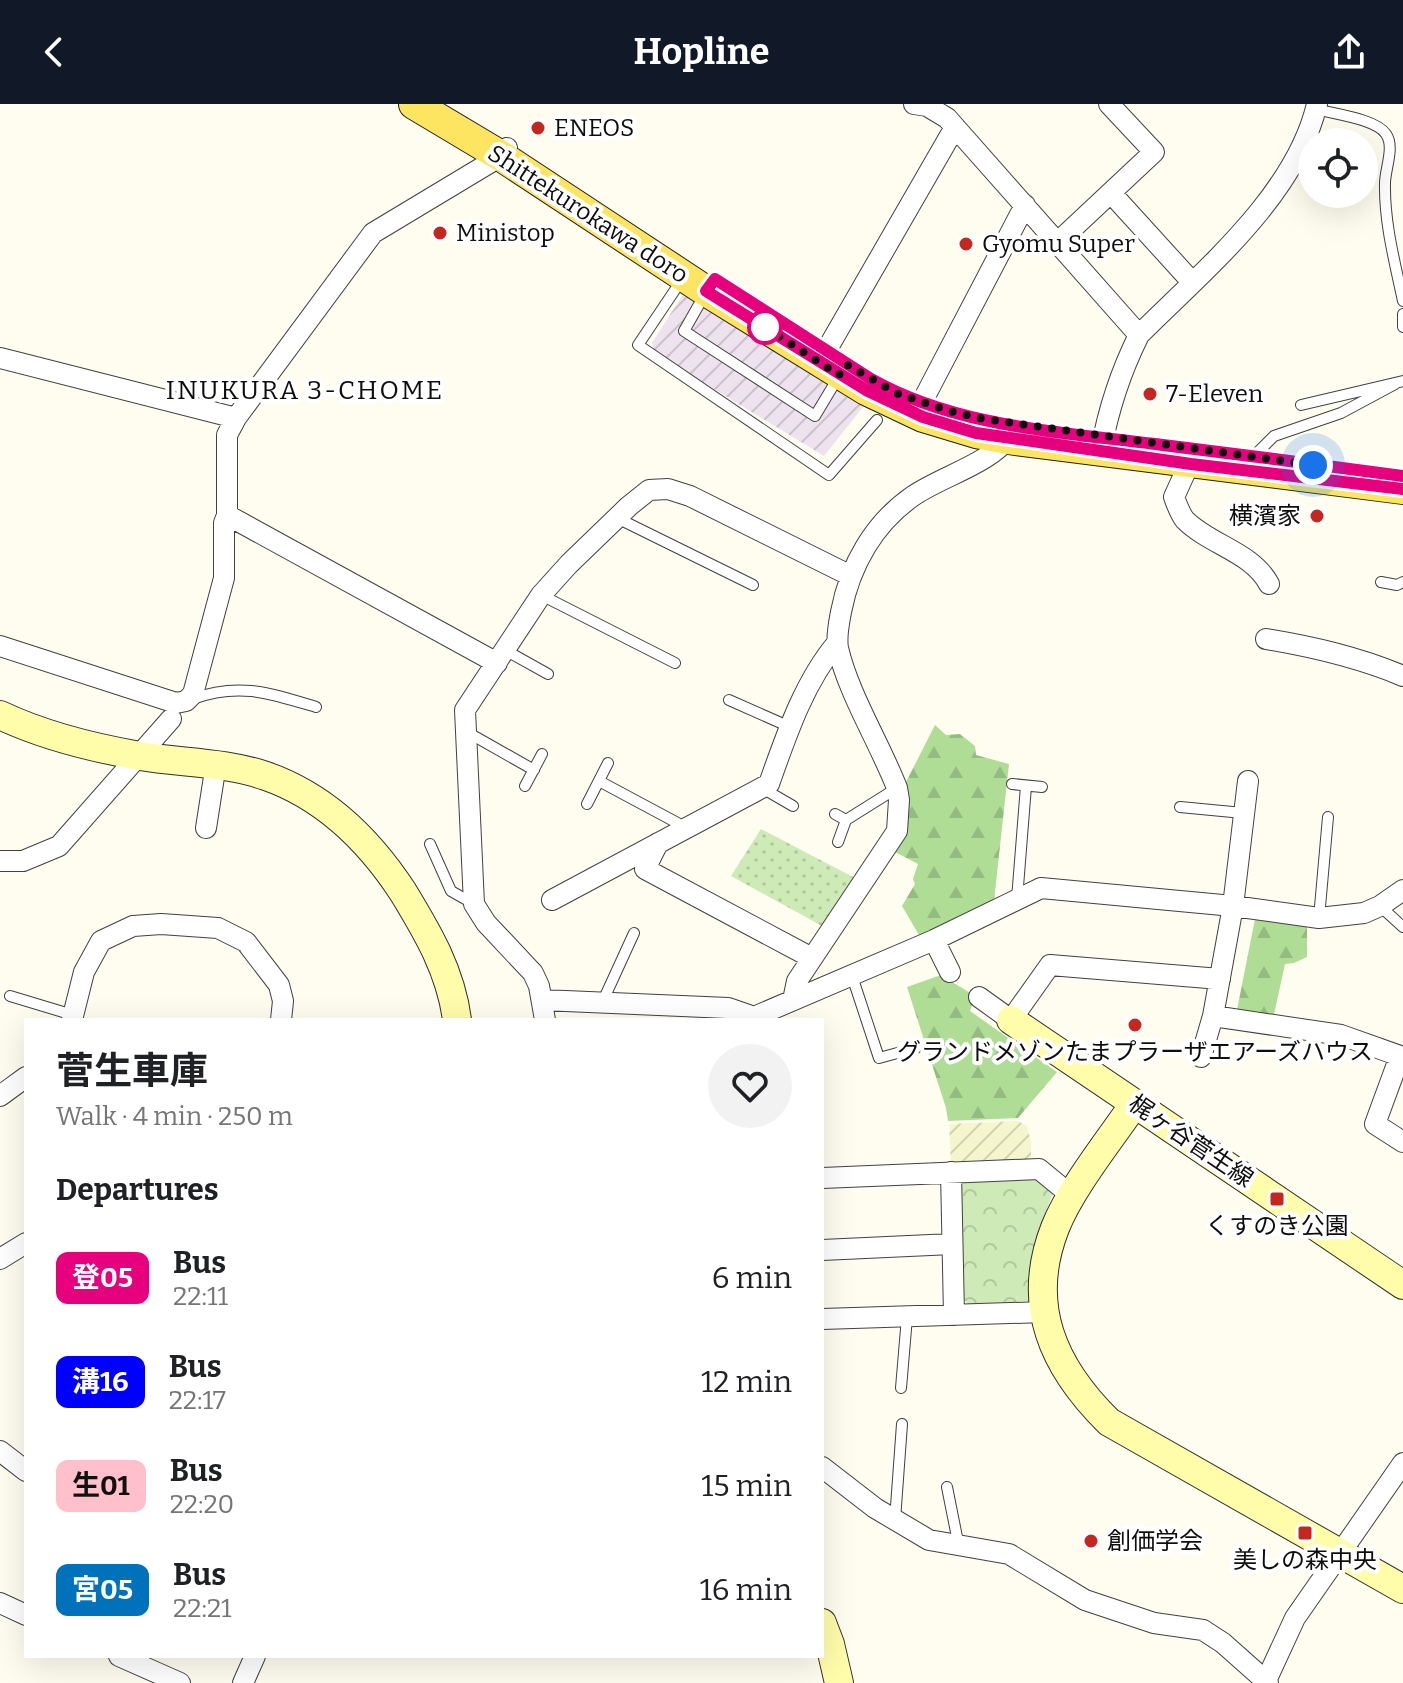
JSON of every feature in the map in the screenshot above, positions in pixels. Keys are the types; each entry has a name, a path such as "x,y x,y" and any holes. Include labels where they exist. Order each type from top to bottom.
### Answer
{"main road":[{"name":"Shittekurokawa doro","path":"414,104 449,113 702,282 923,417 1403,489"},
{"name":"Shittekurokawa doro","path":"837,364 896,393 1012,432"},
{"name":"Shittekurokawa doro","path":"1193,456 1253,457 1403,476"}],"street":[{"path":"914,104 927,106 947,118 1139,335"},
{"path":"1058,242 1154,152 1109,104"},
{"path":"1102,444 1127,359 1139,335 1263,209 1282,181 1317,107"},
{"path":"837,364 955,127"},
{"path":"0,646 176,703 186,701 193,694 224,578 227,435 236,418 373,233 504,152"},
{"path":"1111,193 1192,282"},
{"path":"922,402 1025,205"},
{"path":"0,358 236,418"},
{"path":"793,1000 797,981 897,831 897,788 843,666 837,643 842,604 851,576 866,544 890,515 914,495 977,462 1012,432"},
{"path":"1193,456 1174,497 1182,518 1264,574 1269,584"},
{"path":"851,576 690,496 668,489 649,490 569,564 541,595 465,710 474,904 486,923 533,973 543,1010 602,1003 728,1008 750,1018 934,940 1041,888 1233,906 1319,918 1347,917 1380,906 1403,890"},
{"path":"227,515 501,657"},
{"path":"1266,639 1313,646 1368,661 1403,676"},
{"path":"552,900 769,784 790,727 826,656 837,643"},
{"path":"0,715 18,724 140,756 216,764 267,777 303,793 335,814 363,837 390,872 428,933 447,974 457,1018"},
{"path":"0,861 23,861 59,846 171,719"},
{"path":"206,828 216,764"},
{"path":"1201,1057 1213,1016 1233,906 1248,781"},
{"path":"658,843 645,869 812,958"},
{"path":"72,1018 84,972 101,941 133,926 161,924 218,928 246,942 279,985 283,1001 281,1018"},
{"path":"934,940 950,972"},
{"path":"1011,1020 1050,965 1220,979"},
{"name":"梶ヶ谷菅生線","path":"979,997 1403,1285"},
{"path":"1213,1016 1341,1035 1401,1056 1375,1124 1403,1142"},
{"path":"0,1096 24,1078"},
{"path":"1135,1103 1072,1196 1048,1247 1044,1273 1045,1312 1049,1336 1062,1366 1084,1398 1109,1422 1403,1589"},
{"path":"824,1178 1039,1169 1072,1196"},
{"path":"951,1172 954,1315"},
{"path":"0,1259 24,1244"},
{"path":"824,1250 952,1244"},
{"path":"824,1319 1045,1312"},
{"path":"0,1451 24,1469"},
{"path":"824,1469 875,1508 929,1540 1009,1554 1085,1600 1154,1623 1203,1630 1223,1643 1266,1683 1295,1618 1403,1463"},
{"path":"0,1603 24,1614"},
{"path":"824,1628 839,1683"},
{"path":"124,1658 180,1683"},
{"path":"243,1683 254,1658"}],"lane":[{"path":"1317,107 1373,124 1385,132 1390,143 1385,183 1389,229 1403,301"},
{"path":"702,282 684,331 815,416 837,364"},
{"path":"702,282 638,345 829,475 877,420"},
{"path":"1403,314 1403,327"},
{"path":"1301,405 1399,382"},
{"path":"1253,457 1274,436 1341,413 1399,382"},
{"path":"617,518 753,585"},
{"path":"1381,582 1397,585 1403,582"},
{"path":"541,595 675,663"},
{"path":"501,657 548,674"},
{"path":"186,701 243,689 316,707"},
{"path":"729,700 790,727"},
{"path":"467,732 534,770"},
{"path":"525,786 542,754"},
{"path":"587,804 608,763"},
{"path":"599,781 686,828"},
{"path":"1012,784 1042,787"},
{"path":"1017,900 1026,786"},
{"path":"762,788 793,806"},
{"path":"838,842 846,820 897,788"},
{"path":"1180,807 1243,813"},
{"path":"835,814 846,820"},
{"path":"1319,918 1328,817"},
{"path":"430,844 451,891 474,904"},
{"path":"1380,906 1403,927"},
{"path":"602,1003 634,933"},
{"path":"852,976 879,1058 916,1048"},
{"path":"10,996 72,1018"},
{"path":"901,1388 907,1317"},
{"path":"895,1520 902,1424"},
{"path":"947,1487 959,1547"}],"shaded area":[{"path":"684,293 863,407 824,456 655,353 652,343"}],"green space":[{"path":"935,725 946,735 960,734 975,746 976,755 1009,764 994,901 919,935 902,906 915,884 913,879 918,864 895,852 905,784"},
{"path":"761,829 855,878 822,926 731,876"},
{"path":"1256,914 1307,922 1307,957 1285,964 1273,1019 1236,1015"},
{"path":"941,975 975,996 970,1011 1057,1072 1018,1118 948,1121 907,987"},
{"path":"1018,1121 1027,1126 1031,1161 951,1165 949,1124"},
{"path":"1033,1176 1054,1190 1038,1245 1030,1301 969,1305 964,1300 958,1186 963,1178"}],"bus line":[{"name":"登05","path":"1403,476 1103,438 949,411 896,393 871,379 715,279 706,291 866,390 923,417 976,433 1191,464 1403,489"}],"place":[{"name":"ENEOS","path":"538,128"},
{"name":"Ministop","path":"440,233"},
{"name":"Gyomu Super","path":"966,244"},
{"name":"7-Eleven","path":"1150,394"},
{"name":"横濱家","path":"1317,516"},
{"name":"グランドメゾンたまプラーザエアーズハウス","path":"1135,1025"},
{"name":"くすのき公園","path":"1277,1199"},
{"name":"美しの森中央","path":"1305,1533"},
{"name":"創価学会","path":"1091,1541"}],"district":[{"name":"INUKURA 3-CHOME","path":"305,390"}],"route":[{"path":"765,327 760,324 839,375 846,364 896,393 949,411 1103,438 1313,465"}]}
